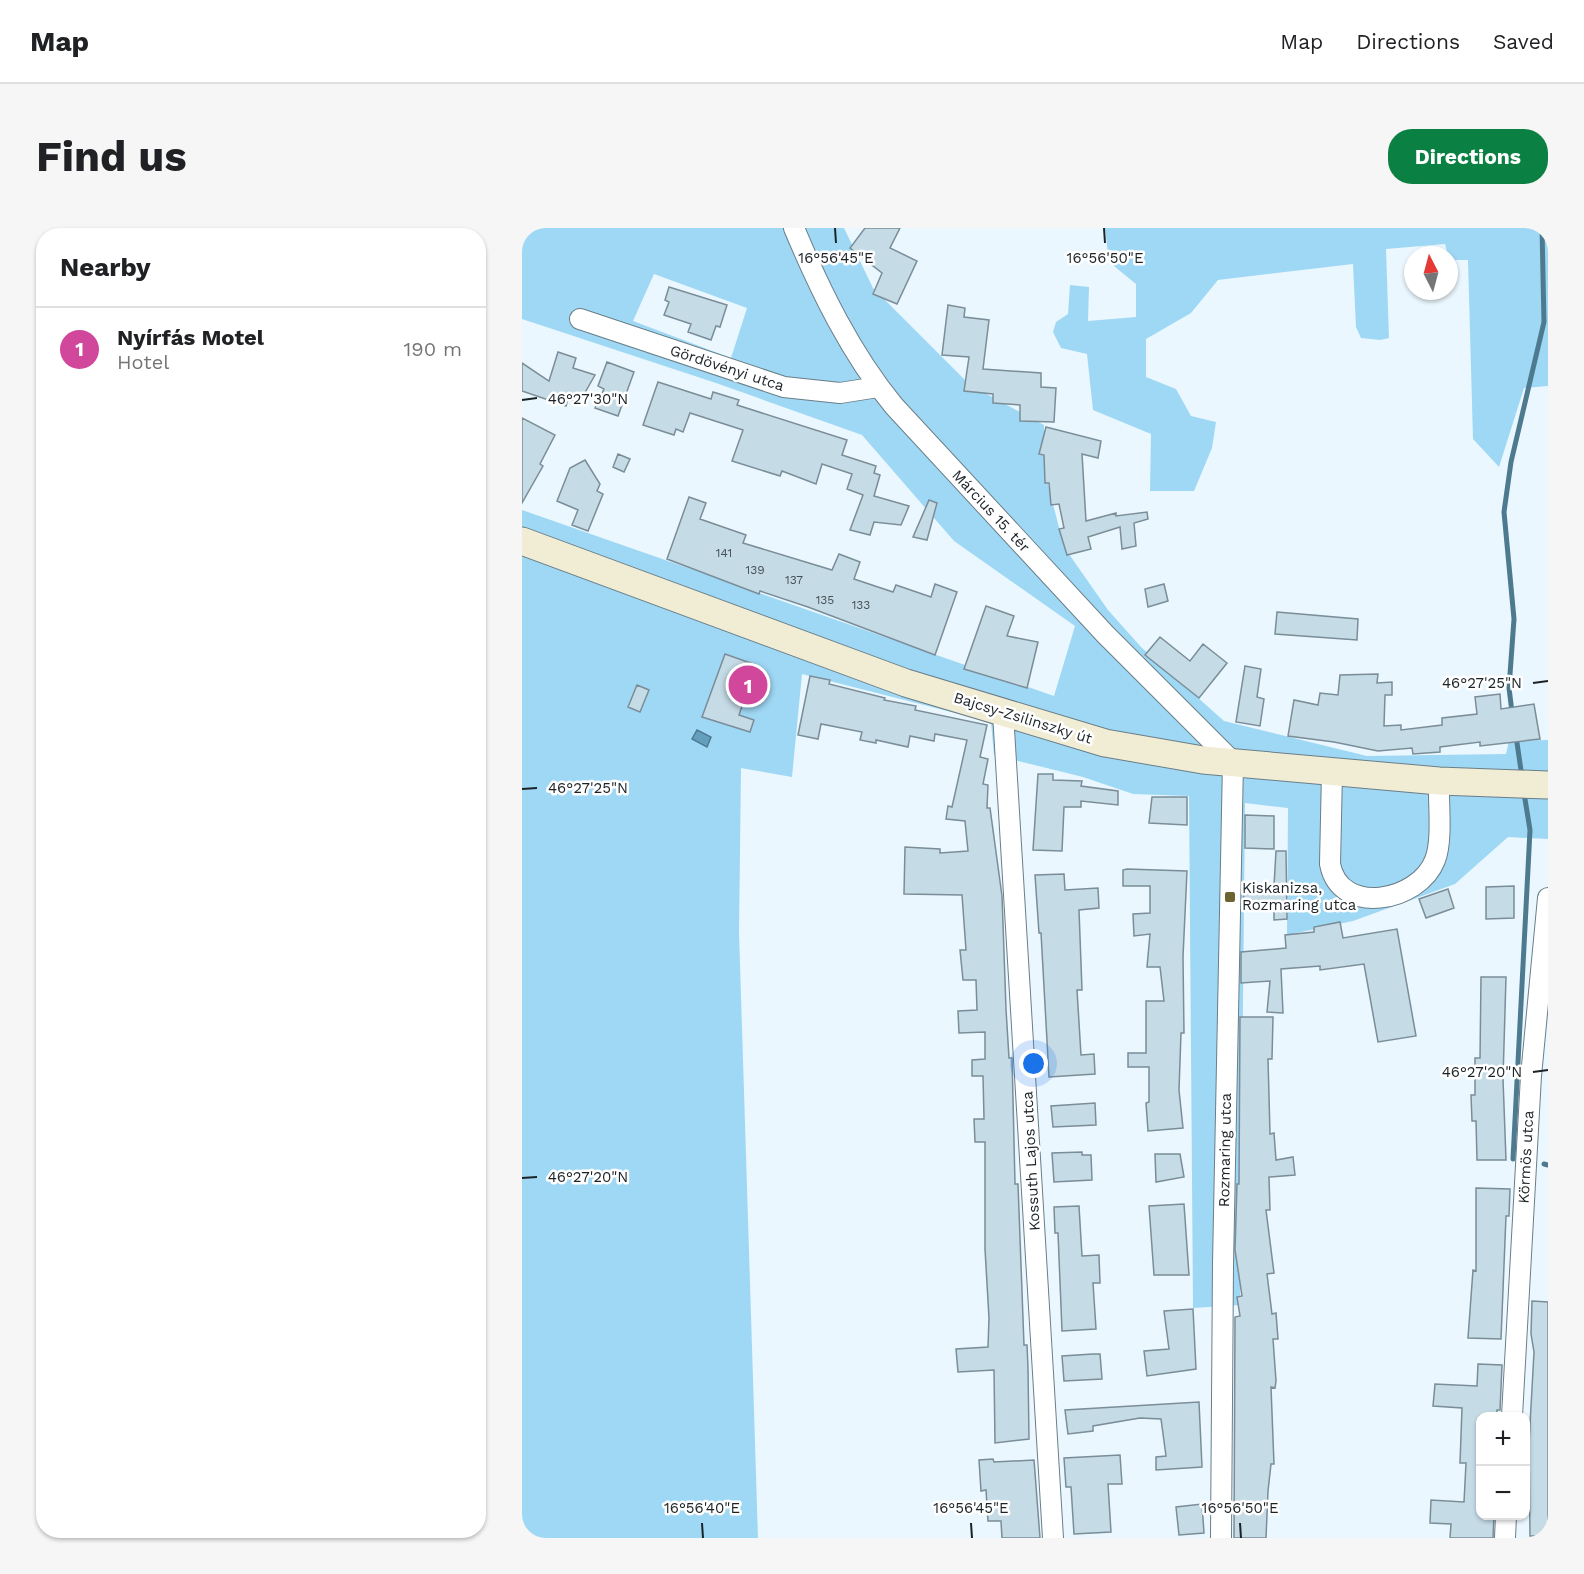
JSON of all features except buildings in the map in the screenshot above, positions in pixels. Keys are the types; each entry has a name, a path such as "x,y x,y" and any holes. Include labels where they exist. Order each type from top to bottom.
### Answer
{"main road":[{"name":"Bajcsy-Zsilinszky út","path":"522,540 906,683 1106,743 1233,762 1332,772 1439,781 1530,784"}],"street":[{"name":"Március 15. tér","path":"794,228 836,317 878,387 1105,634 1233,762"},
{"name":"Gördövényi utca","path":"580,319 784,387 840,393 878,387"},
{"name":"Kossuth Lajos utca","path":"1003,713 1053,1538"},
{"name":"Rozmaring utca","path":"1221,1538 1223,1264 1233,762"},
{"path":"1332,772 1330,864 1332,875 1344,891 1362,899 1382,897 1412,886 1428,873 1436,858 1438,847 1439,781"},
{"name":"Körmös utca","path":"1512,1412 1531,1076 1548,898"},
{"path":"1505,1538 1506,1520"}],"shaded area":[{"path":"522,228 844,228 873,288 970,385 1044,425 1044,469 1064,547 1108,610 1141,647 1224,721 1367,756 1506,754 1509,741 1548,740 1548,839 1508,837 1455,884 1353,921 1287,935 1288,808 1245,803 1240,1305 1193,1308 1189,796 1133,794 1083,777 994,755 991,722 802,674 792,777 741,768 739,932 758,1538 522,1538 522,510 1054,696 1075,626 954,541 862,435 716,383 522,319","holes":["654,274 747,308 731,358 633,321"]},
{"path":"1105,228 1548,228 1548,386 1524,388 1499,467 1473,439 1468,260 1458,260 1458,246 1446,246 1445,244 1386,249 1389,338 1380,340 1361,338 1356,327 1353,264 1218,280 1191,313 1146,339 1146,377 1176,389 1191,416 1216,422 1212,448 1194,491 1150,491 1151,434 1093,410 1087,354 1061,348 1053,332 1056,322 1068,314 1070,285 1089,287 1088,321 1136,317 1136,284 1109,262"},
{"path":"697,730 711,737 707,747 692,739"}],"waterway":[{"path":"1512,712 1509,688 1514,619 1504,512 1511,462 1544,322 1542,228"},
{"path":"1516,736 1522,777"},
{"path":"1513,1159 1530,830 1524,793"},
{"path":"1544,1164 1548,1165"}],"place":[{"name":"Nyírfás Motel","path":"748,685"},
{"name":"Kiskanizsa, Rozmaring utca","path":"1230,897"}]}
